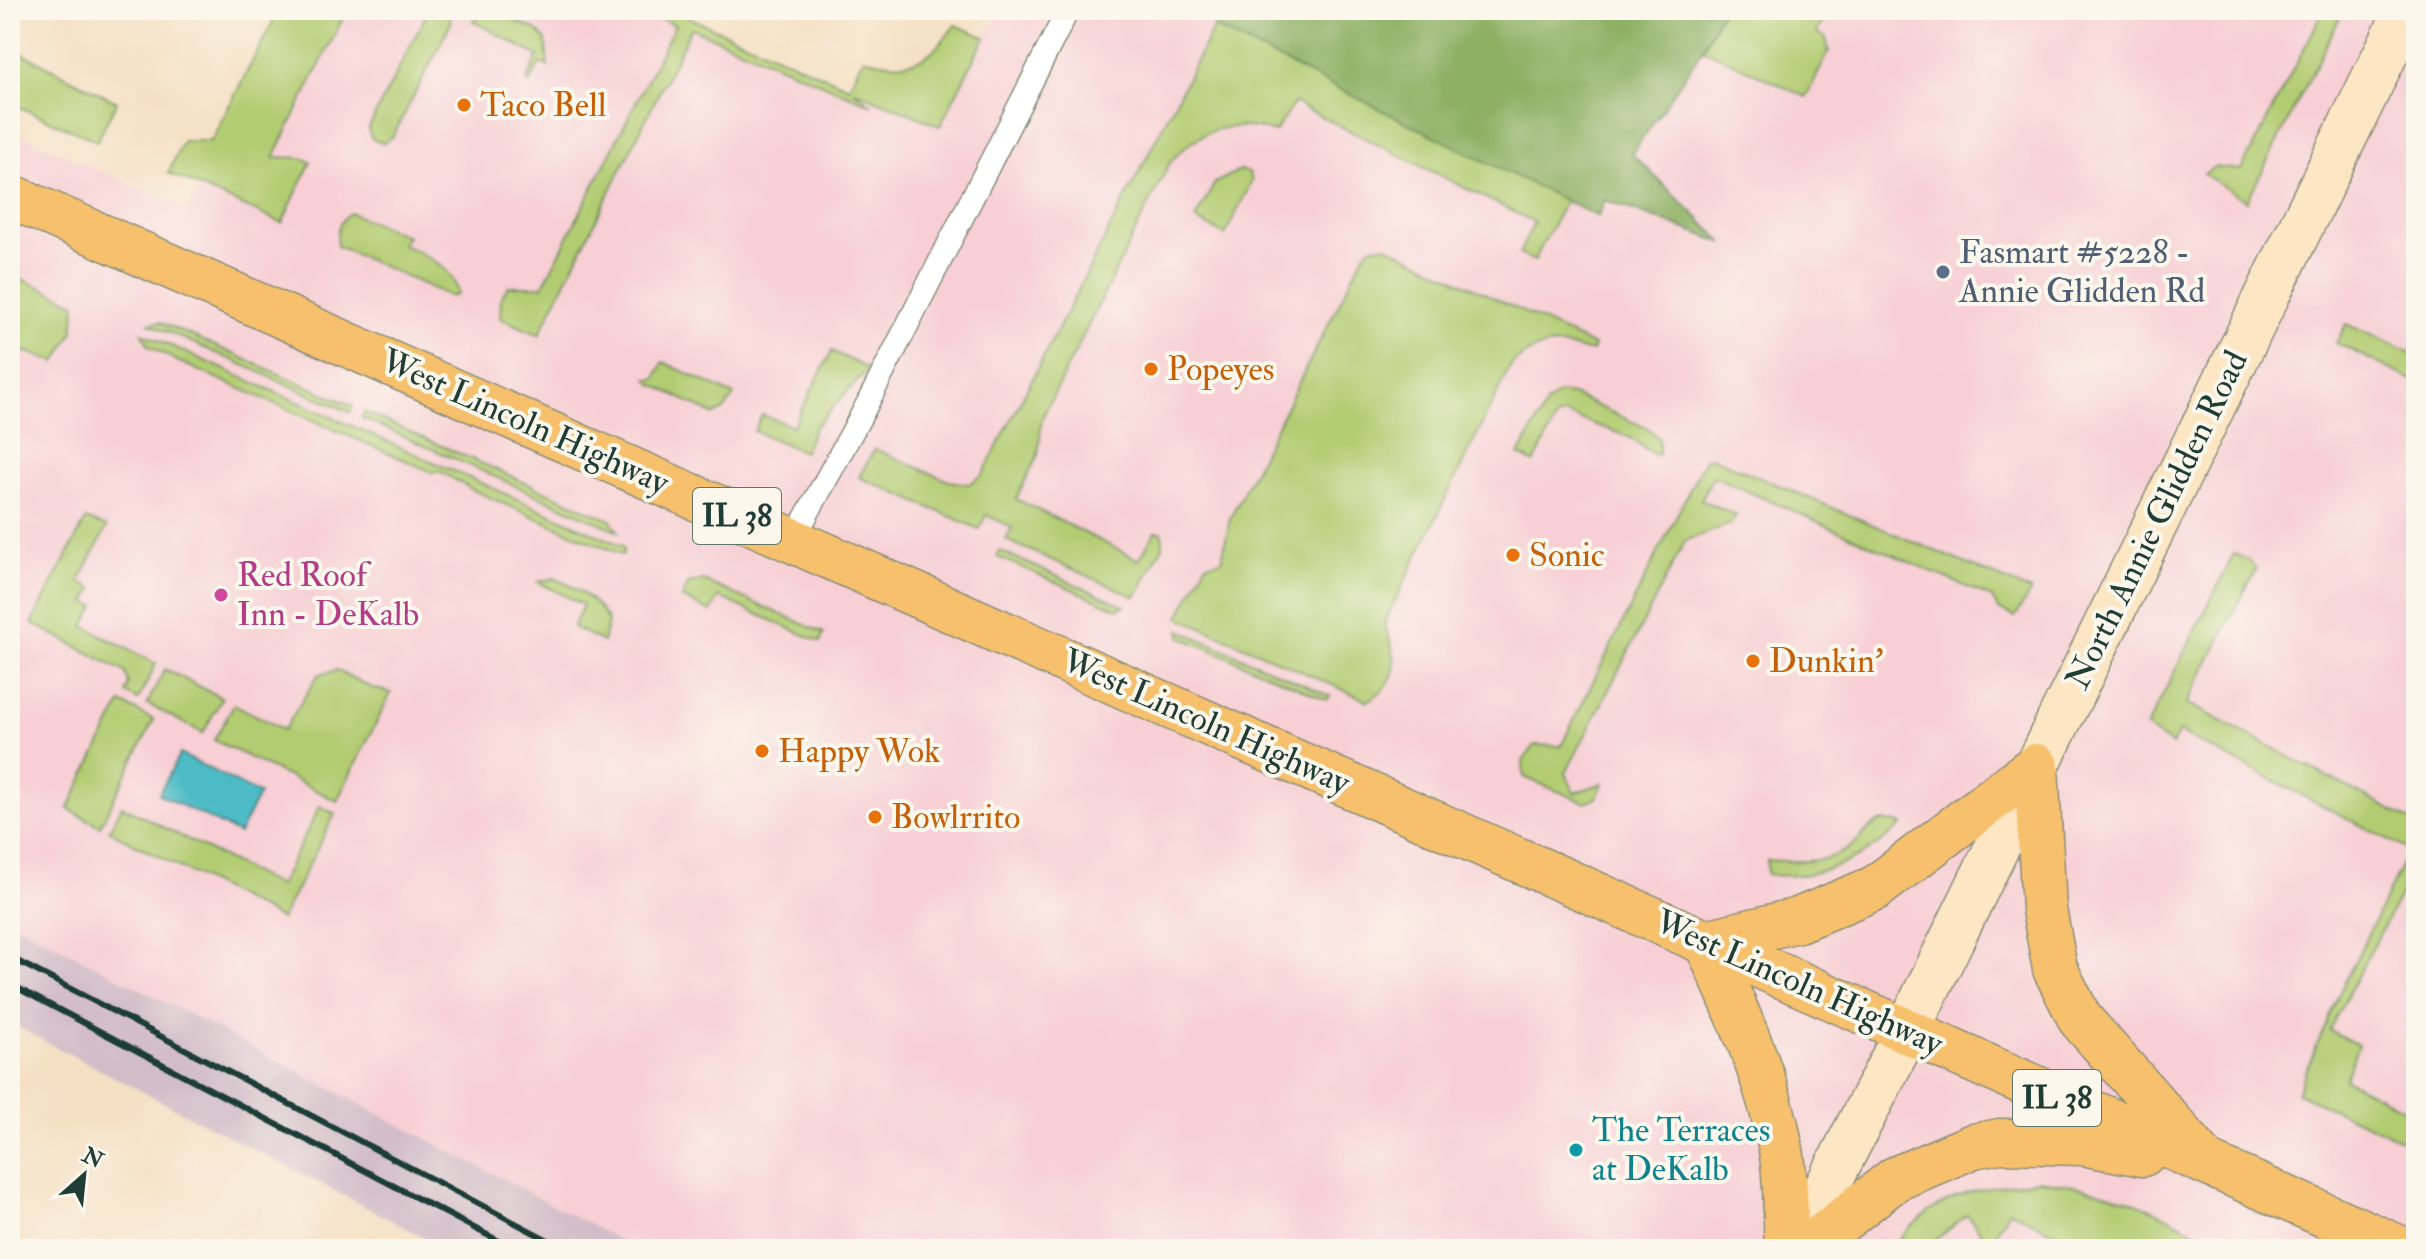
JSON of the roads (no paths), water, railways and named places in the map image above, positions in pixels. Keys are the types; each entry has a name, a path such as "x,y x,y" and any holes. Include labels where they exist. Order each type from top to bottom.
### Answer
{"main road":[{"name":"North Annie Glidden Road","path":"1795,1249 1907,1031 2407,10"},
{"name":"West Lincoln Highway","path":"10,196 2402,1249"},
{"path":"1787,1249 1782,1153 1769,1094 1760,1063 1706,942 1798,920 1875,888 2036,766"},
{"path":"2036,766 2044,909 2055,969 2080,1019 2208,1165"},
{"path":"1806,1249 1895,1179 1973,1146 2000,1141 2082,1143 2208,1165"}],"lane":[{"path":"793,540 862,414 1068,10"}],"water":[{"path":"180,754 259,794 239,834 159,794"}],"railway":[{"path":"10,957 565,1249"},
{"path":"10,984 514,1249"}],"place":[{"name":"Taco Bell","path":"464,105"},
{"name":"Fasmart #5228 - Annie Glidden Rd","path":"1943,272"},
{"name":"Popeyes","path":"1151,369"},
{"name":"Sonic","path":"1513,555"},
{"name":"Red Roof Inn - DeKalb","path":"221,595"},
{"name":"Dunkin'","path":"1753,661"},
{"name":"Happy Wok","path":"762,751"},
{"name":"Bowlrrito","path":"875,817"},
{"name":"The Terraces at DeKalb","path":"1576,1150"}]}
